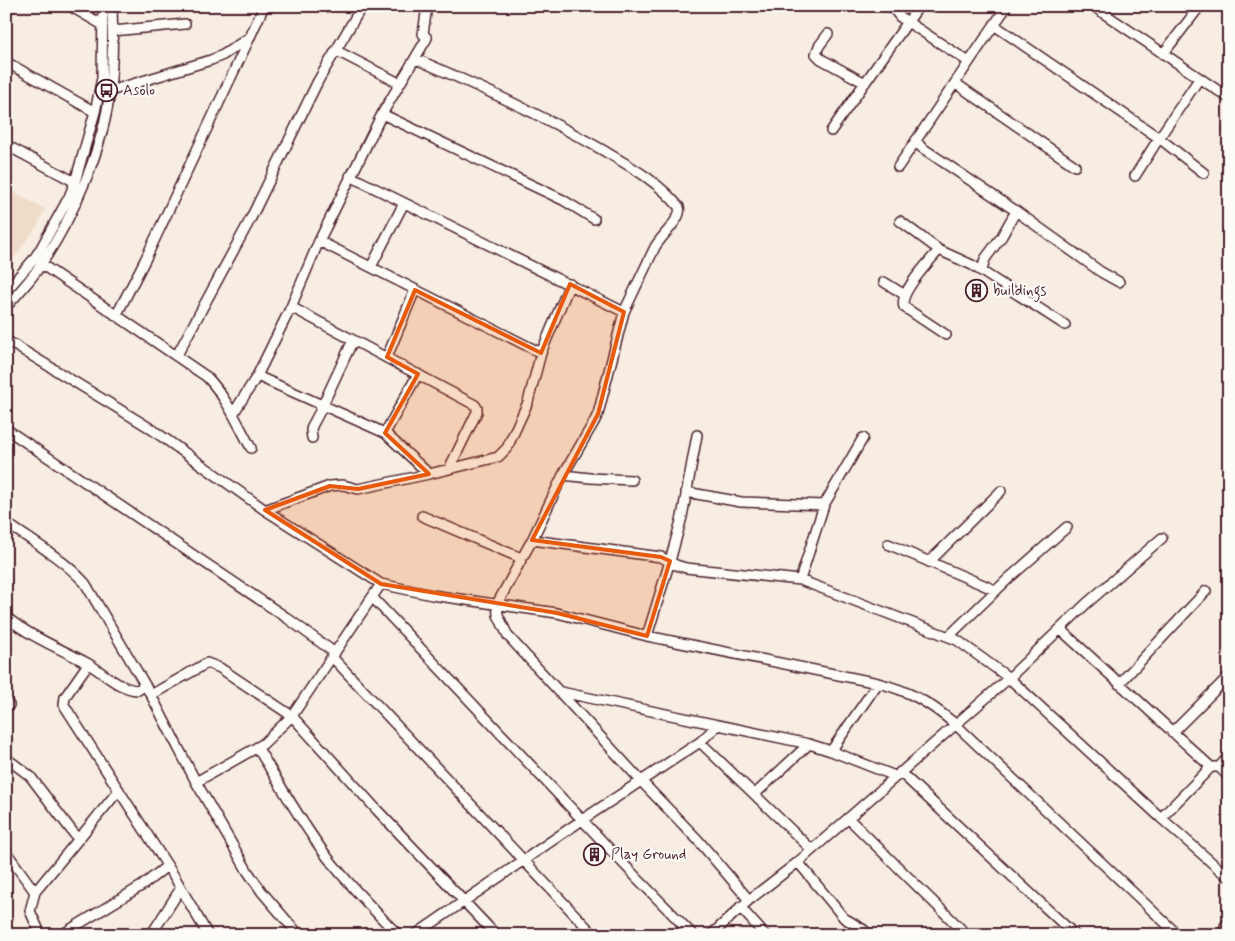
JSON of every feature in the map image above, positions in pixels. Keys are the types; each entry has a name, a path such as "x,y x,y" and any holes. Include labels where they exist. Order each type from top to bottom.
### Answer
{"street":[{"path":"70,6 103,25"},
{"path":"116,316 145,260 264,6"},
{"path":"177,355 250,220 318,81 362,6"},
{"path":"233,414 257,376 291,307 319,241 350,176 399,83 427,38 424,34 427,6"},
{"path":"891,6 900,17 969,62"},
{"path":"831,131 919,6"},
{"path":"898,167 1007,6"},
{"path":"1093,6 1229,98"},
{"path":"1163,54 1200,6"},
{"path":"6,291 34,259 41,248 69,197 75,182 95,112 102,78 103,25 112,7"},
{"path":"6,308 52,247 84,186 103,124 110,91 113,32 112,7"},
{"path":"113,32 185,24"},
{"path":"994,25 1159,138 1204,172"},
{"path":"828,34 819,46 816,54 821,59 865,83"},
{"path":"110,91 211,60 223,55 250,36"},
{"path":"337,51 399,83"},
{"path":"416,58 568,130 642,173 679,206 679,216 655,246 624,312 598,414 563,475 532,540 497,604 498,615 508,636 698,840 749,900"},
{"path":"6,62 95,112"},
{"path":"1136,176 1199,79"},
{"path":"955,83 1075,166"},
{"path":"382,114 562,200 594,219"},
{"path":"916,140 922,147 1101,272 1119,282"},
{"path":"7,148 75,182"},
{"path":"350,176 624,312"},
{"path":"371,267 404,203"},
{"path":"982,271 985,260 1002,236 1016,211"},
{"path":"900,221 939,250 972,265 1065,325"},
{"path":"319,241 541,352"},
{"path":"939,250 904,294 902,300 904,307 946,335"},
{"path":"972,265 985,260"},
{"path":"41,264 207,377 214,384 233,414 251,448"},
{"path":"884,282 904,294"},
{"path":"265,510 330,486 343,485 358,489 498,457 505,452 528,402 541,352 570,284"},
{"path":"387,358 415,290"},
{"path":"291,307 475,405 477,412 449,469"},
{"path":"6,340 150,428 265,510 381,584 432,595 557,613 647,636 878,683 913,694 937,708 955,724 1175,932"},
{"path":"312,438 312,426 320,413 353,340"},
{"path":"385,433 418,374"},
{"path":"257,376 385,433 429,474"},
{"path":"6,429 287,618 334,655 594,935"},
{"path":"647,636 670,562 697,435"},
{"path":"800,580 824,505 863,438"},
{"path":"563,475 632,480"},
{"path":"929,562 1001,491"},
{"path":"686,492 741,502 824,505"},
{"path":"422,516 521,558"},
{"path":"6,523 61,560 85,583 151,695 196,782 248,872 262,892 299,935"},
{"path":"949,636 995,590 1067,527"},
{"path":"711,935 740,907 798,862 1009,678 1060,629 1162,538"},
{"path":"532,540 661,557 686,568 800,580 949,636 1009,678 1160,818 1227,876"},
{"path":"888,544 995,590"},
{"path":"196,782 257,747 280,729 292,716 381,584"},
{"path":"1119,684 1206,591"},
{"path":"372,598 636,877 694,935"},
{"path":"6,618 28,634 88,664 123,687 130,690 138,690 145,685"},
{"path":"1060,629 1172,732 1229,777"},
{"path":"151,695 207,663 220,668 292,716 377,810 496,935"},
{"path":"88,664 65,696 64,705 181,888 208,935"},
{"path":"1172,732 1229,676"},
{"path":"831,751 878,683"},
{"path":"560,692 809,744 898,774 1075,935"},
{"path":"415,935 582,820 700,742 718,725"},
{"path":"700,742 812,850"},
{"path":"756,794 809,744"},
{"path":"257,747 327,856 342,875 398,935"},
{"path":"1160,818 1229,756"},
{"path":"6,758 30,776 78,839"},
{"path":"41,935 30,911 35,892 49,878 78,839 119,790"},
{"path":"848,818 967,935"},
{"path":"6,852 35,892"},
{"path":"798,862 844,918 864,930 868,935"},
{"path":"61,935 143,885 167,866"},
{"path":"151,935 181,888"},
{"path":"740,907 765,935"},
{"path":"1226,935 1225,926 1229,921"}],"highlighted area":[{"path":"570,284 624,312 598,414 532,540 661,557 670,561 647,636 557,613 381,584 265,510 330,486 358,489 429,474 385,433 418,374 387,357 415,290 541,353"}],"shaded area":[{"path":"6,188 45,209 37,226 6,269"}],"place":[{"name":"Asolo","path":"107,90"},
{"name":"buildings","path":"977,290"},
{"name":"Play Ground","path":"595,854"}]}
